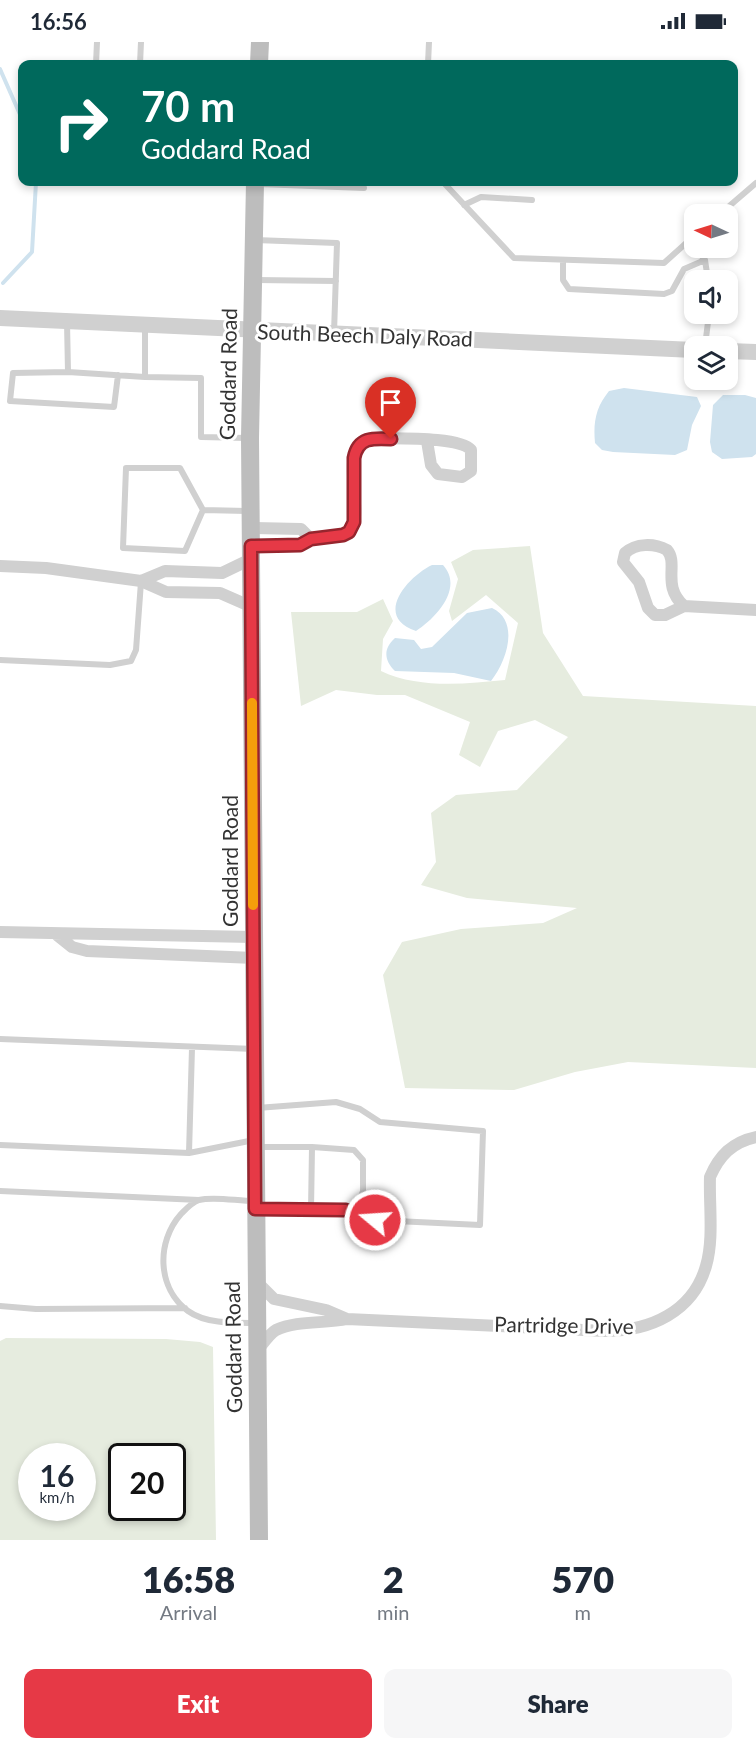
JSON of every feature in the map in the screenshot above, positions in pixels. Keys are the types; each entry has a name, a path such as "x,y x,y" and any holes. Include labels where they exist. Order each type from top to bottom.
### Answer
{"main road":[{"path":"259,60 260,42"},
{"name":"Goddard Road","path":"255,186 250,438 255,1280 259,1540"}],"street":[{"name":"South Beech Daly Road","path":"0,318 684,350"},
{"path":"738,351 756,352"},
{"path":"251,536 300,545 311,539 343,535 353,527 354,458 359,444 373,438 427,441"},
{"path":"141,581 165,571 222,573 251,536 301,529 311,539"},
{"path":"684,606 672,590 671,557 667,550 653,545 642,545 625,553 623,562 639,582 651,612 665,615 684,606 756,610"},
{"path":"0,566 46,568 141,581 166,592 220,593 252,607"},
{"path":"0,932 57,935 84,932 254,937"},
{"path":"57,935 72,947 87,951 254,958"},
{"name":"Partridge Drive","path":"347,1318 605,1331 635,1330 649,1326 675,1311 694,1292 707,1264 710,1177 715,1166 730,1147 756,1137"},
{"path":"255,1280 274,1299 326,1310 347,1318"},
{"path":"256,1352 274,1331 294,1325 326,1323 347,1318"}],"lane":[{"path":"96,60 97,42"},
{"path":"140,60 141,42"},
{"path":"428,60 429,42"},
{"path":"732,204 756,183"},
{"path":"328,186 364,188"},
{"path":"447,186 514,258 664,263 684,246"},
{"path":"464,205 481,197 532,200"},
{"path":"254,240 337,243 334,334"},
{"path":"562,260 563,280 569,289 664,294 672,291 684,269 705,260 706,270"},
{"path":"253,280 336,281"},
{"path":"68,322 68,372"},
{"path":"145,326 145,377"},
{"path":"118,375 114,407 10,401 13,373 68,372 201,378 201,437 250,438"},
{"path":"203,510 185,550 123,548 126,468 180,468 203,510 251,536"},
{"path":"0,660 110,665 131,661 136,650 141,581"},
{"path":"0,1039 255,1049"},
{"path":"189,1153 192,1048"},
{"path":"0,1191 200,1200 355,1212 375,1220 480,1225 483,1131 380,1122 360,1109 336,1102 255,1108"},
{"path":"0,1145 189,1153 255,1144 354,1150 363,1160 363,1191 355,1212"},
{"path":"311,1210 312,1147"},
{"path":"200,1200 189,1205 177,1219 163,1244 165,1268 172,1296 190,1312 223,1322 256,1323"},
{"path":"0,1306 36,1309 186,1308"}],"shaded area":[{"path":"530,546 543,633 583,696 756,706 756,1068 628,1062 575,1072 514,1090 405,1088 383,975 402,942 461,929 543,923 577,908 467,898 421,885 436,862 431,813 456,795 517,790 568,737 535,720 498,731 480,767 459,755 470,722 405,695 377,695 336,690 301,706 291,612 357,612 383,599 393,621 383,639 381,671 411,681 426,683 458,684 505,680 518,623 486,595 452,621 449,611 458,579 451,562 473,550"},
{"path":"6,1338 166,1339 200,1342 213,1347 216,1540 0,1540 0,1341"}],"water":[{"path":"624,388 697,397 701,406 692,425 687,450 675,455 602,450 595,443 595,422 598,409 609,391"},
{"path":"723,395 745,395 756,398 756,454 752,457 722,459 712,452 710,442 713,405"},
{"path":"432,565 443,565 449,574 449,593 439,610 416,631 403,625 397,616 398,597 413,578"},
{"path":"492,608 501,614 506,622 508,642 502,663 491,681 454,673 395,671 389,663 386,654 388,646 395,638 414,640 421,649 432,647 467,613"}],"waterway":[{"path":"0,69 18,110"},
{"path":"3,283 32,252 36,186"}],"slow traffic":[{"path":"252,703 253,905"}],"route":[{"path":"375,1220 346,1210 255,1209 251,546 300,545 311,539 343,535 349,532 354,522 354,458 357,448 359,444 369,439 391,439"}]}
